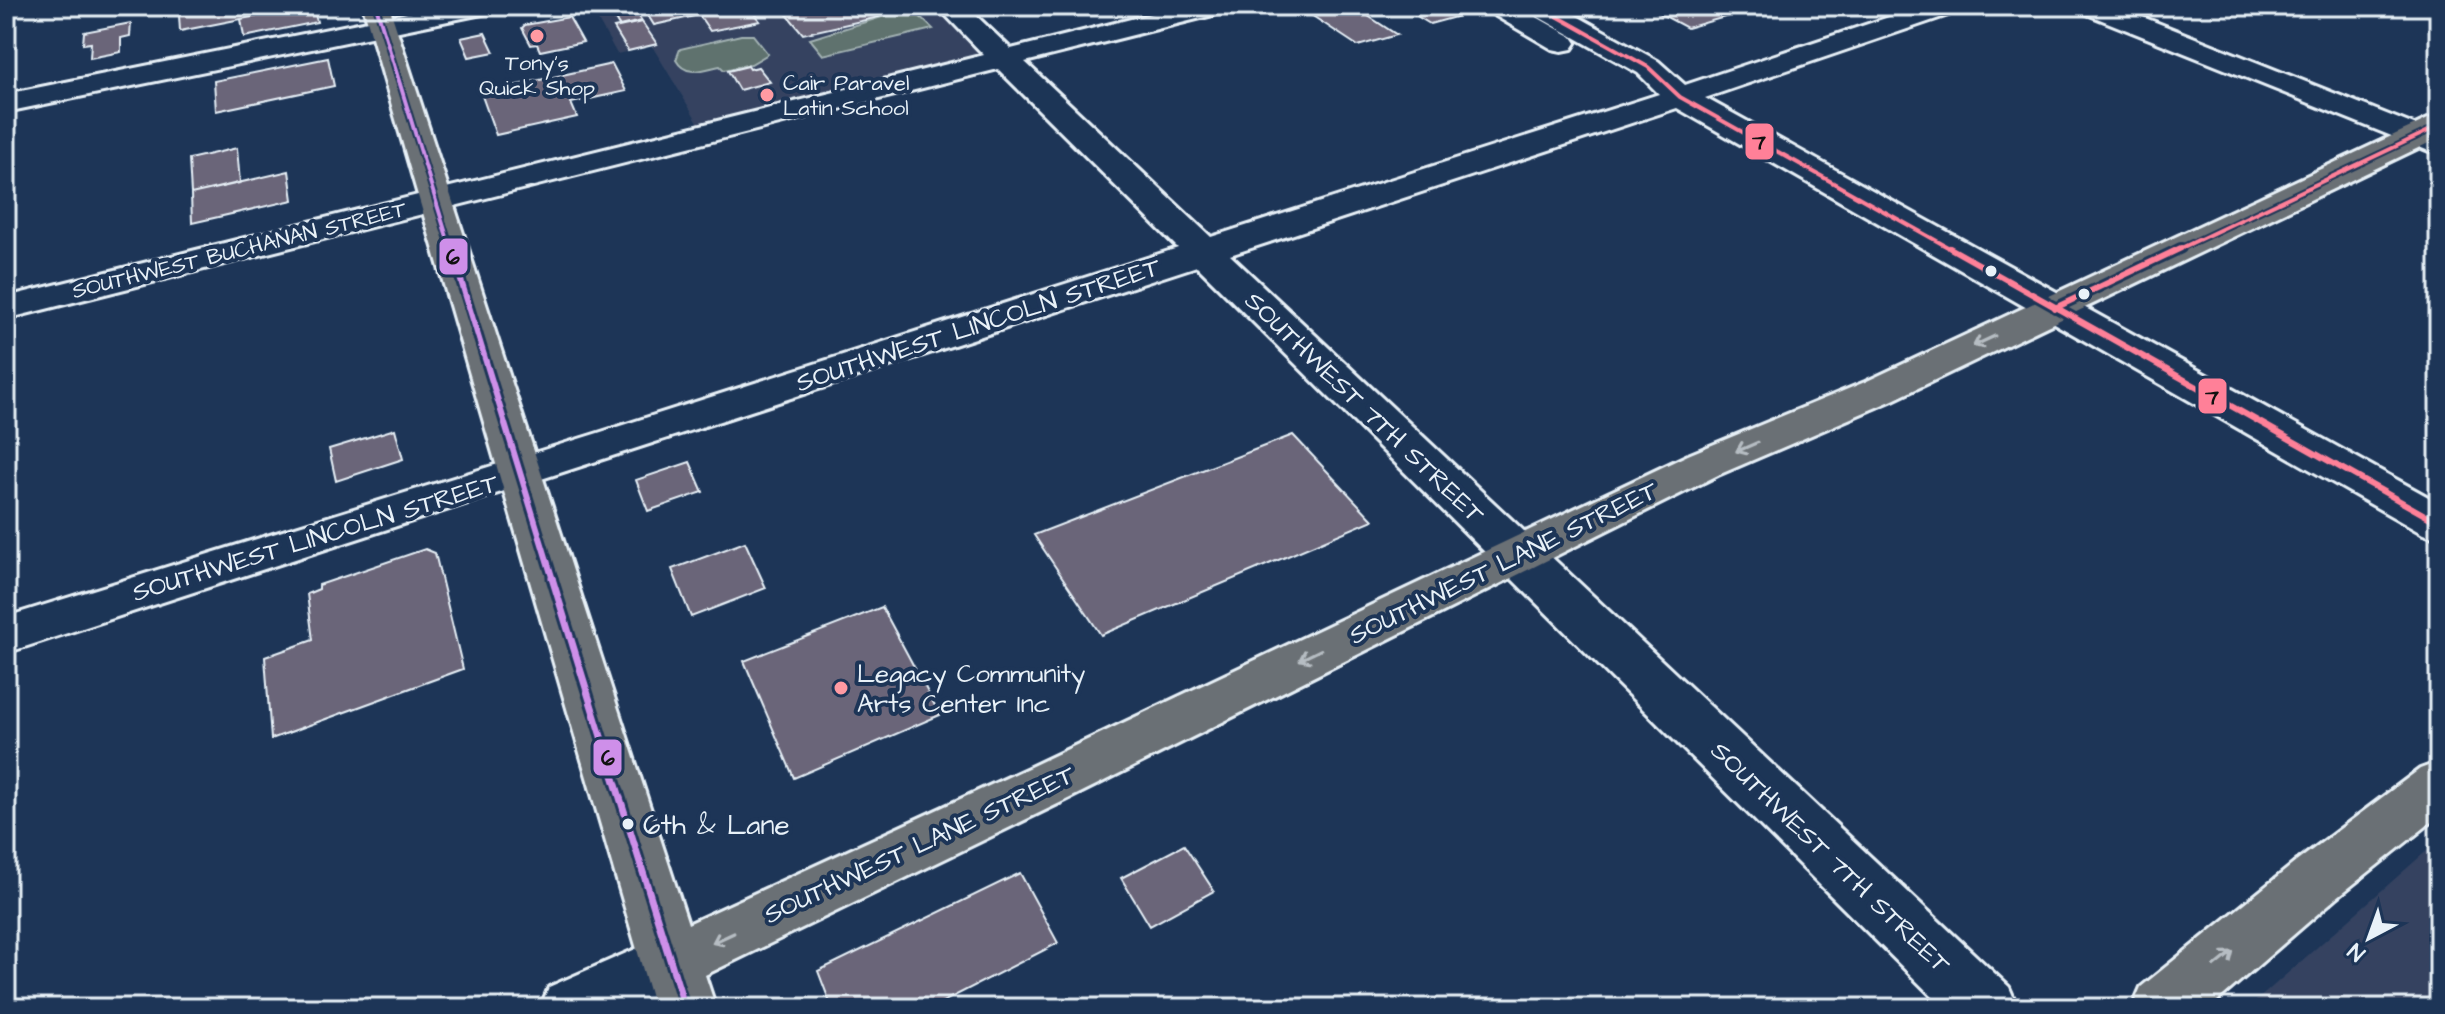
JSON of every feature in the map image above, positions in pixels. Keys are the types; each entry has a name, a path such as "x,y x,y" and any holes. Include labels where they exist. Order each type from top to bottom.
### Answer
{"main road":[{"path":"379,16 677,985"},
{"name":"SOUTHWEST LANE STREET","path":"677,985 1047,784 1517,554 1703,465 1879,391 2431,136"},
{"path":"2163,1008 2316,880 2439,785"}],"street":[{"path":"6,103 379,16 482,6"},
{"name":"SOUTHWEST 7TH STREET","path":"950,6 1987,1008"},
{"name":"SOUTHWEST BUCHANAN STREET","path":"6,308 1216,6"},
{"path":"1498,6 1642,88 1680,97"},
{"path":"1539,6 1648,67 1680,97 2439,523"},
{"name":"SOUTHWEST LINCOLN STREET","path":"6,635 519,473 1680,97 1948,6"},
{"path":"2091,6 2431,136"},
{"name":"SOUTHWEST LANE STREET","path":"571,1008 677,985"}],"shaded area":[{"name":"Cair Paravel Latin School","path":"590,6 949,6 1003,58 704,132 652,46 617,54"},
{"path":"2439,840 2439,1008 2248,1008"}],"green space":[{"path":"911,8 933,29 823,55 810,39"},
{"path":"753,35 768,54 751,64 724,70 720,66 690,71 676,60 680,49"}],"building":[{"path":"224,6 309,6 180,31 179,15"},
{"path":"313,6 317,22 244,37 241,19"},
{"path":"607,6 632,6 642,21 619,26"},
{"path":"642,6 762,6 767,12 755,15 760,21 710,31 699,15 654,25"},
{"path":"780,6 869,6 879,17 803,34"},
{"path":"1324,6 1375,6 1359,10 1397,35 1358,46 1305,11"},
{"path":"1408,6 1447,6 1463,15 1430,24 1412,13 1418,12"},
{"path":"1646,6 1714,6 1732,15 1687,28"},
{"path":"220,7 179,15 178,8"},
{"path":"569,17 583,42 540,51 537,44 531,45 522,28 525,25"},
{"path":"642,22 657,44 628,51 614,28"},
{"path":"131,23 130,36 121,38 121,52 90,58 91,43 83,44 84,32"},
{"path":"485,33 494,52 469,57 461,38"},
{"path":"328,58 334,86 216,111 214,81"},
{"path":"612,64 626,91 571,103 577,117 496,135 481,93"},
{"path":"748,66 750,69 758,67 770,82 739,90 728,71"},
{"path":"237,148 240,183 191,194 189,159"},
{"path":"289,171 293,200 192,223 191,194"},
{"path":"395,429 403,459 336,481 329,449"},
{"path":"1293,435 1373,520 1101,635 1034,535"},
{"path":"690,462 703,492 648,511 636,480"},
{"path":"745,542 766,588 691,617 672,569"},
{"path":"425,549 435,553 463,669 271,739 265,657 313,640 307,594 319,589 319,585"},
{"name":"Legacy Community Arts Center Inc","path":"882,607 940,715 794,778 744,661"},
{"path":"1184,845 1214,891 1150,926 1121,878"},
{"path":"1020,873 1058,943 931,1008 832,1008 818,971"}],"transit line":[{"name":"6","path":"376,6 685,1008"},
{"name":"7","path":"1539,6 1648,67 1680,97 2439,523"},
{"name":"7","path":"2055,308 2439,126"}],"place":[{"name":"Tony's Quick Shop","path":"537,36"},
{"name":"Cair Paravel Latin School","path":"767,95"},
{"name":"Legacy Community Arts Center Inc","path":"841,688"},
{"name":"6th & Lane","path":"628,824"}]}
